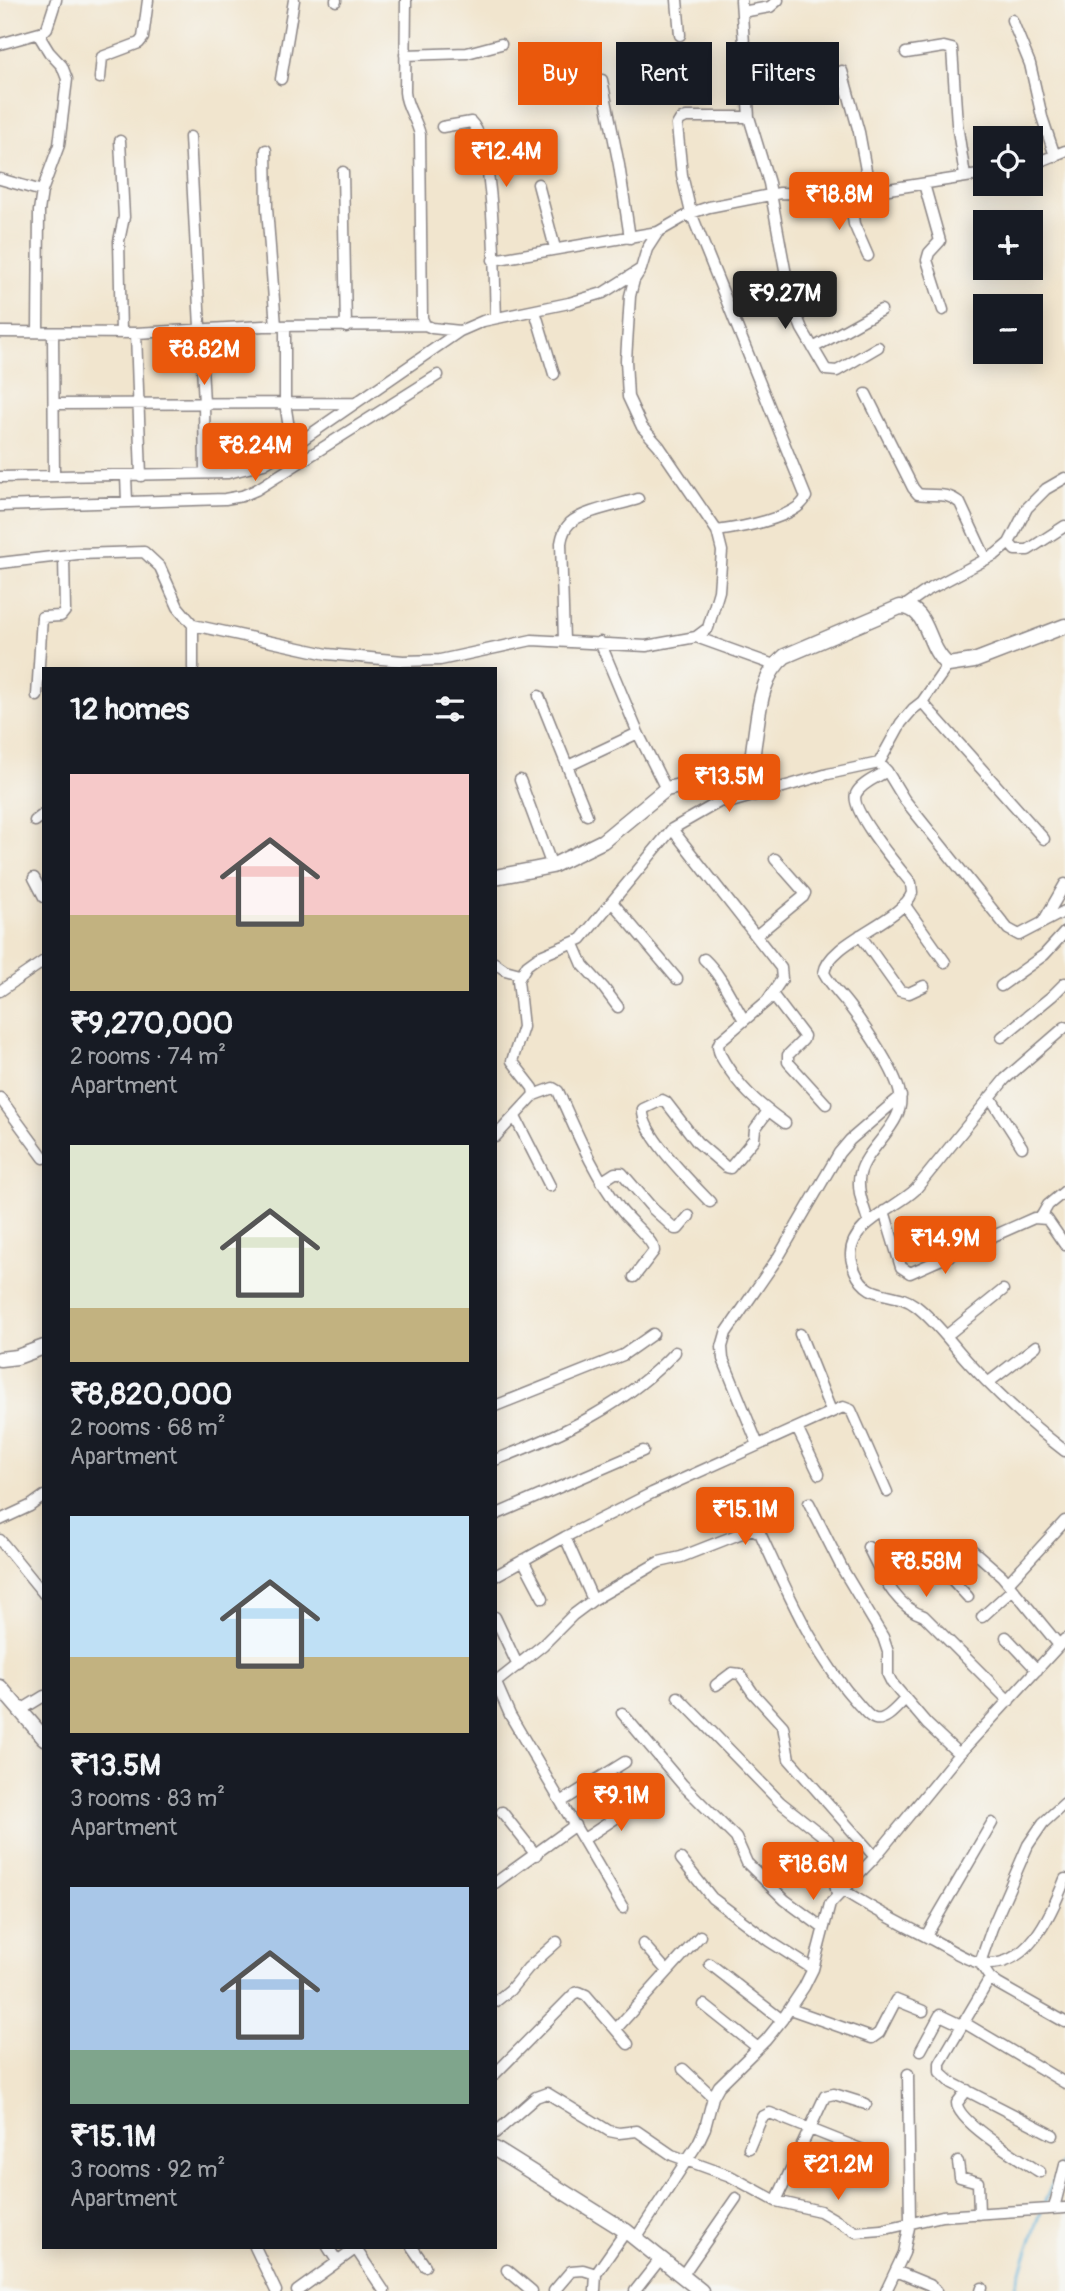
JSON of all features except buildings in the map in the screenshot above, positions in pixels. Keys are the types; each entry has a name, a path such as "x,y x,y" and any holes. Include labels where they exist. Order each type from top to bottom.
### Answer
{"street":[{"path":"0,44 38,34 47,28 56,0"},
{"path":"100,78 102,57 139,43 144,38 148,0"},
{"path":"281,79 294,0"},
{"path":"406,0 405,98 420,135 422,318 425,325"},
{"path":"677,0 680,36"},
{"path":"741,0 750,117 770,194 794,314 826,370 831,372 878,347"},
{"path":"742,12 770,7 778,0"},
{"path":"1012,20 1030,64 1042,117 1060,153 1043,160"},
{"path":"38,34 62,66 67,79 59,145 43,191 38,234 38,332"},
{"path":"405,55 467,53 501,44"},
{"path":"906,53 944,47 952,49 957,124 965,176"},
{"path":"842,71 859,132 870,192"},
{"path":"602,80 619,165 629,238"},
{"path":"717,531 753,526 799,507 806,497 691,212 682,175 677,125 680,120 686,117 750,117"},
{"path":"442,127 471,122 477,131 490,180 496,318"},
{"path":"190,137 204,403 205,473"},
{"path":"120,141 124,217 119,240 121,332"},
{"path":"266,150 267,208 285,403 292,447"},
{"path":"343,172 346,327"},
{"path":"493,260 659,232 691,212 770,194 850,195 973,175"},
{"path":"0,179 43,191"},
{"path":"538,184 555,248"},
{"path":"924,184 940,241 929,253 927,260 943,310"},
{"path":"850,195 853,224 868,256"},
{"path":"0,563 64,556 144,552 160,566 178,607 193,625 327,654 403,661 440,660 532,640 646,646 696,637 708,628 719,591 722,551 717,531 659,446 642,427 628,397 626,360 629,296 648,249 659,232"},
{"path":"0,506 126,488 141,476 228,473 264,464 460,331 496,318 603,293 641,269"},
{"path":"813,348 881,310"},
{"path":"535,311 554,374"},
{"path":"0,332 136,333 280,326 425,325 460,331"},
{"path":"53,333 54,476"},
{"path":"136,333 141,476"},
{"path":"0,477 54,476 126,488 225,499 242,496 257,490 438,375"},
{"path":"866,394 913,488 918,494 953,496 960,503 986,559"},
{"path":"54,404 355,403"},
{"path":"534,1095 533,1088 512,1061 523,1027 518,988 520,974 538,957 574,944 588,932 672,830 744,786 752,760 761,694 774,664 785,656 903,607 926,591 986,559 1009,543 1027,508 1046,489 1065,478"},
{"path":"564,641 561,543 564,531 570,523 581,517 638,499"},
{"path":"1009,543 1020,552 1028,551 1065,526"},
{"path":"37,696 42,617 61,616 65,611 64,556"},
{"path":"903,607 918,612 934,649 947,665"},
{"path":"192,667 193,625"},
{"path":"868,1221 859,1175 897,1115 901,1096 894,1075 852,1009 824,973 828,961 904,905 912,892 911,883 861,817 855,800 857,792 883,767 901,723 922,702 947,665 974,661 1065,626"},
{"path":"696,637 774,664"},
{"path":"600,642 638,733 667,789"},
{"path":"539,696 587,815"},
{"path":"922,702 1044,839"},
{"path":"568,766 638,733"},
{"path":"695,814 778,787 883,767"},
{"path":"883,767 904,799 1008,929 1019,935 1065,911"},
{"path":"497,877 552,866 603,841 667,789 748,771"},
{"path":"520,780 552,866"},
{"path":"672,830 757,935 783,974 767,1001 720,1041 718,1051 743,1090 785,1123"},
{"path":"757,935 805,893 775,859"},
{"path":"34,878 42,893"},
{"path":"1043,922 1065,884"},
{"path":"612,902 677,979"},
{"path":"904,905 945,961"},
{"path":"1001,986 1044,955 1065,932"},
{"path":"860,935 900,991 909,993 925,986"},
{"path":"574,944 583,965 618,1007"},
{"path":"704,959 720,975 744,1020"},
{"path":"0,991 42,962"},
{"path":"497,964 520,974"},
{"path":"1002,1037 1065,983"},
{"path":"772,994 804,1036 789,1055 788,1062 826,1104"},
{"path":"1065,1027 1022,1062 906,1199 868,1221 852,1246 850,1255 859,1280 865,1287 915,1304 1026,1419 1065,1451"},
{"path":"497,1135 534,1095 553,1088 558,1091 601,1182 654,1248 634,1277"},
{"path":"758,1445 723,1359 722,1348 726,1333 779,1256 839,1153 850,1140 901,1096"},
{"path":"990,1097 1022,1147"},
{"path":"0,1098 42,1155"},
{"path":"710,1202 674,1165 643,1117 643,1109 662,1100 666,1102 697,1142 730,1168 754,1139 755,1129 768,1111"},
{"path":"515,1117 550,1186"},
{"path":"601,1182 615,1173 622,1173 653,1209 675,1228 678,1229 689,1216"},
{"path":"1041,1217 1048,1205 1065,1191"},
{"path":"884,1212 901,1267 910,1273 1026,1221 1041,1217 1050,1222 1065,1245"},
{"path":"946,1336 1003,1290"},
{"path":"497,1405 623,1355 653,1334"},
{"path":"800,1334 831,1411"},
{"path":"989,1382 1036,1346"},
{"path":"0,1359 26,1355 42,1348"},
{"path":"497,1459 568,1430 598,1413 629,1393 658,1370 675,1352"},
{"path":"497,1575 652,1493 843,1406 851,1410 887,1492"},
{"path":"797,1427 819,1474"},
{"path":"497,1513 643,1451"},
{"path":"0,1520 42,1497"},
{"path":"808,1503 843,1570 883,1637 888,1652 888,1675 909,1704 959,1754"},
{"path":"982,1618 1065,1521"},
{"path":"497,1682 593,1600 659,1562 681,1557 748,1529 757,1530 824,1660 852,1698 878,1720 909,1704"},
{"path":"565,1537 593,1600"},
{"path":"0,1540 42,1592"},
{"path":"868,1548 892,1592 900,1601 915,1613 925,1616 1009,1701"},
{"path":"596,2291 596,2274 687,2162 705,2128 713,2097 719,2086 758,2048 790,2009 813,1969 830,1905 875,1857 959,1754 1062,1642 1037,1619 988,1562 971,1549 947,1574 968,1597"},
{"path":"523,1560 543,1598"},
{"path":"497,1621 518,1666"},
{"path":"1006,1637 1037,1670"},
{"path":"716,1685 732,1673 740,1674 783,1726 789,1759 875,1857"},
{"path":"497,1685 510,1715 623,1908"},
{"path":"0,1687 42,1736"},
{"path":"21,1710 42,1697"},
{"path":"678,1698 780,1802 828,1840 831,1866 840,1892 980,1963 990,1978 1065,2022"},
{"path":"622,1713 682,1784 736,1838 747,1863 781,1896 823,1928"},
{"path":"561,1802 625,1762"},
{"path":"584,1839 640,1801"},
{"path":"980,1963 1028,1845 1043,1823 1065,1803"},
{"path":"502,1812 536,1855"},
{"path":"926,1936 992,1823"},
{"path":"497,1882 575,1825"},
{"path":"681,1858 712,1898 769,1941 813,1969"},
{"path":"980,1963 1012,1958 1024,1949 1044,1925 1065,1879"},
{"path":"616,2029 700,1936"},
{"path":"497,2000 557,1942"},
{"path":"643,1944 667,1972"},
{"path":"710,1964 782,2021"},
{"path":"990,1978 962,2023 939,2068 943,2076 1053,2135"},
{"path":"497,2072 579,1992 586,1995 628,2044"},
{"path":"790,2009 872,2038 879,2033 894,2002 900,2000 923,2011"},
{"path":"705,2005 758,2048"},
{"path":"921,2050 940,2015 962,2023 1065,2083"},
{"path":"683,2069 713,2097"},
{"path":"886,2291 904,2253 910,2222 908,2074"},
{"path":"967,2090 957,2103 959,2111 994,2141 1040,2172"},
{"path":"497,2131 544,2093 609,2131 641,2133 687,2162 730,2176 776,2201 820,2211 856,2232 881,2230 942,2216 1051,2209 1065,2165"},
{"path":"776,2201 827,2094 866,2104"},
{"path":"749,2148 766,2113 868,2152"},
{"path":"497,2150 631,2234 701,2291"},
{"path":"958,2162 960,2177 978,2182 979,2214"},
{"path":"682,2276 736,2198"},
{"path":"256,2249 276,2291"},
{"path":"329,2249 337,2261"},
{"path":"297,2291 314,2286 337,2261 355,2249"},
{"path":"358,2249 384,2291"},
{"path":"413,2249 425,2266"},
{"path":"635,2291 661,2258"},
{"path":"507,2270 532,2291"},
{"path":"554,2291 571,2271 583,2270 596,2274"},
{"path":"896,2271 930,2284 936,2291"}],"waterway":[{"path":"1043,2206 1065,2154"},
{"path":"1014,2291 1041,2212"}]}
